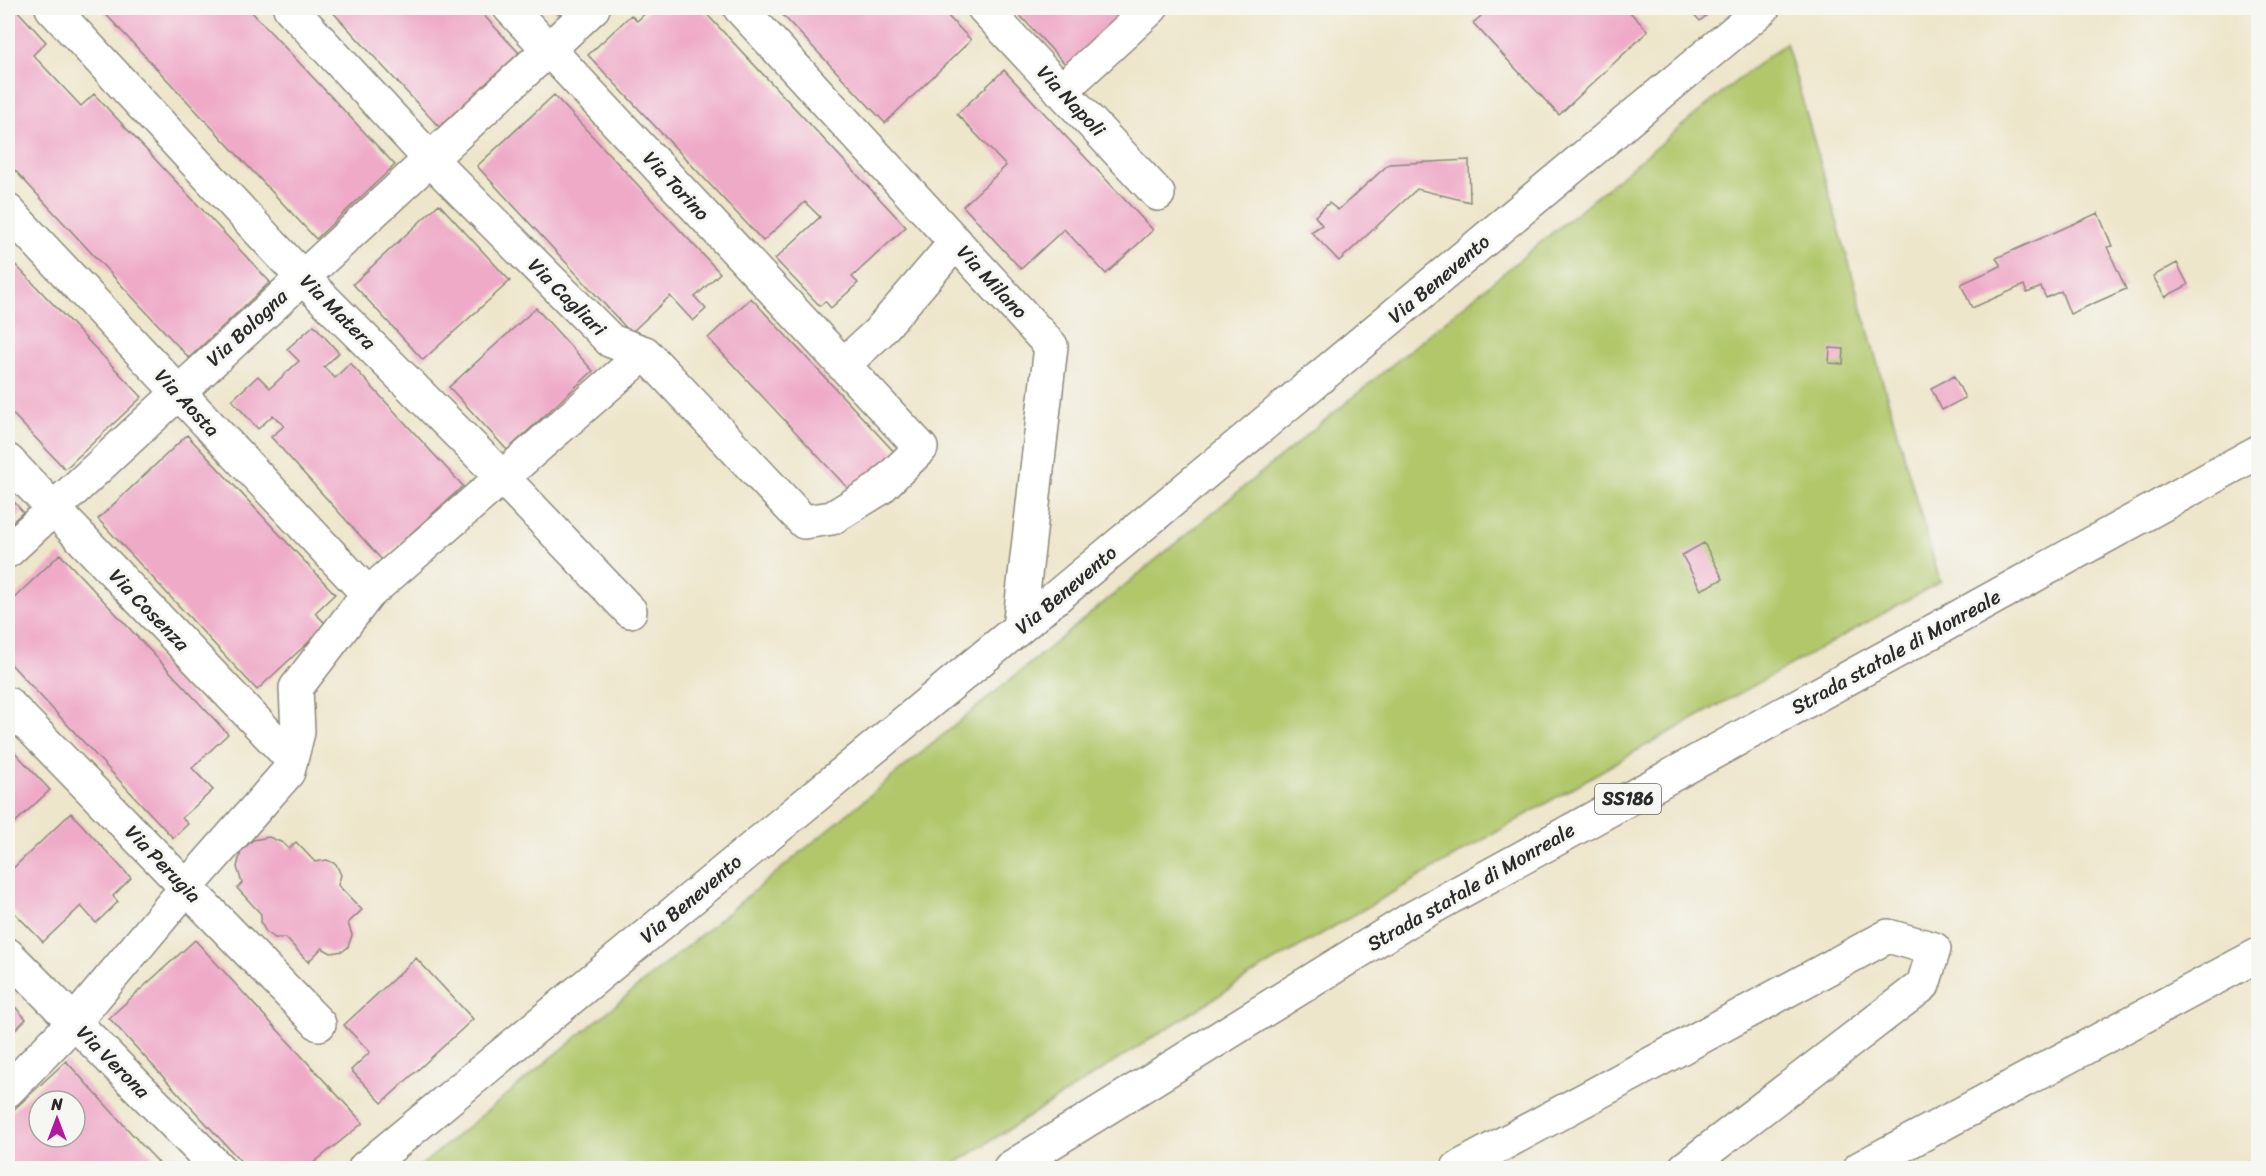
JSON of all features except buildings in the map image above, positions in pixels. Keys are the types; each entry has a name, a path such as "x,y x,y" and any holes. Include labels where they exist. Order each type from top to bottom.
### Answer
{"street":[{"name":"Via Matera","path":"52,8 302,277 502,477 630,611"},
{"name":"Via Cagliari","path":"290,8 430,159 612,341 645,353 804,522 832,518 879,489 921,448"},
{"name":"Via Torino","path":"510,8 921,448"},
{"name":"Via Bologna","path":"8,551 593,8"},
{"name":"Via Milano","path":"740,8 1051,346 1019,628"},
{"name":"Via Napoli","path":"984,8 1158,194"},
{"path":"1061,91 1151,8"},
{"name":"Via Benevento","path":"365,1168 1019,628 1763,8"},
{"name":"Via Aosta","path":"8,211 368,594"},
{"path":"843,365 878,333 956,242"},
{"path":"8,1090 74,1022 186,888 288,772 298,732 296,688 368,594 645,353"},
{"name":"Strada statale di Monreale","path":"1010,1168 1411,919 2259,452"},
{"name":"Via Cosenza","path":"8,461 291,758"},
{"name":"Via Perugia","path":"8,704 319,1024"},
{"path":"1458,1168 1888,936 1934,949 1923,985 1684,1168"},
{"name":"Via Verona","path":"8,955 218,1168"},
{"path":"1860,1168 2259,955"}],"green space":[{"path":"1786,43 1940,582 1636,751 1254,973 948,1168 418,1168 1746,73"}]}
